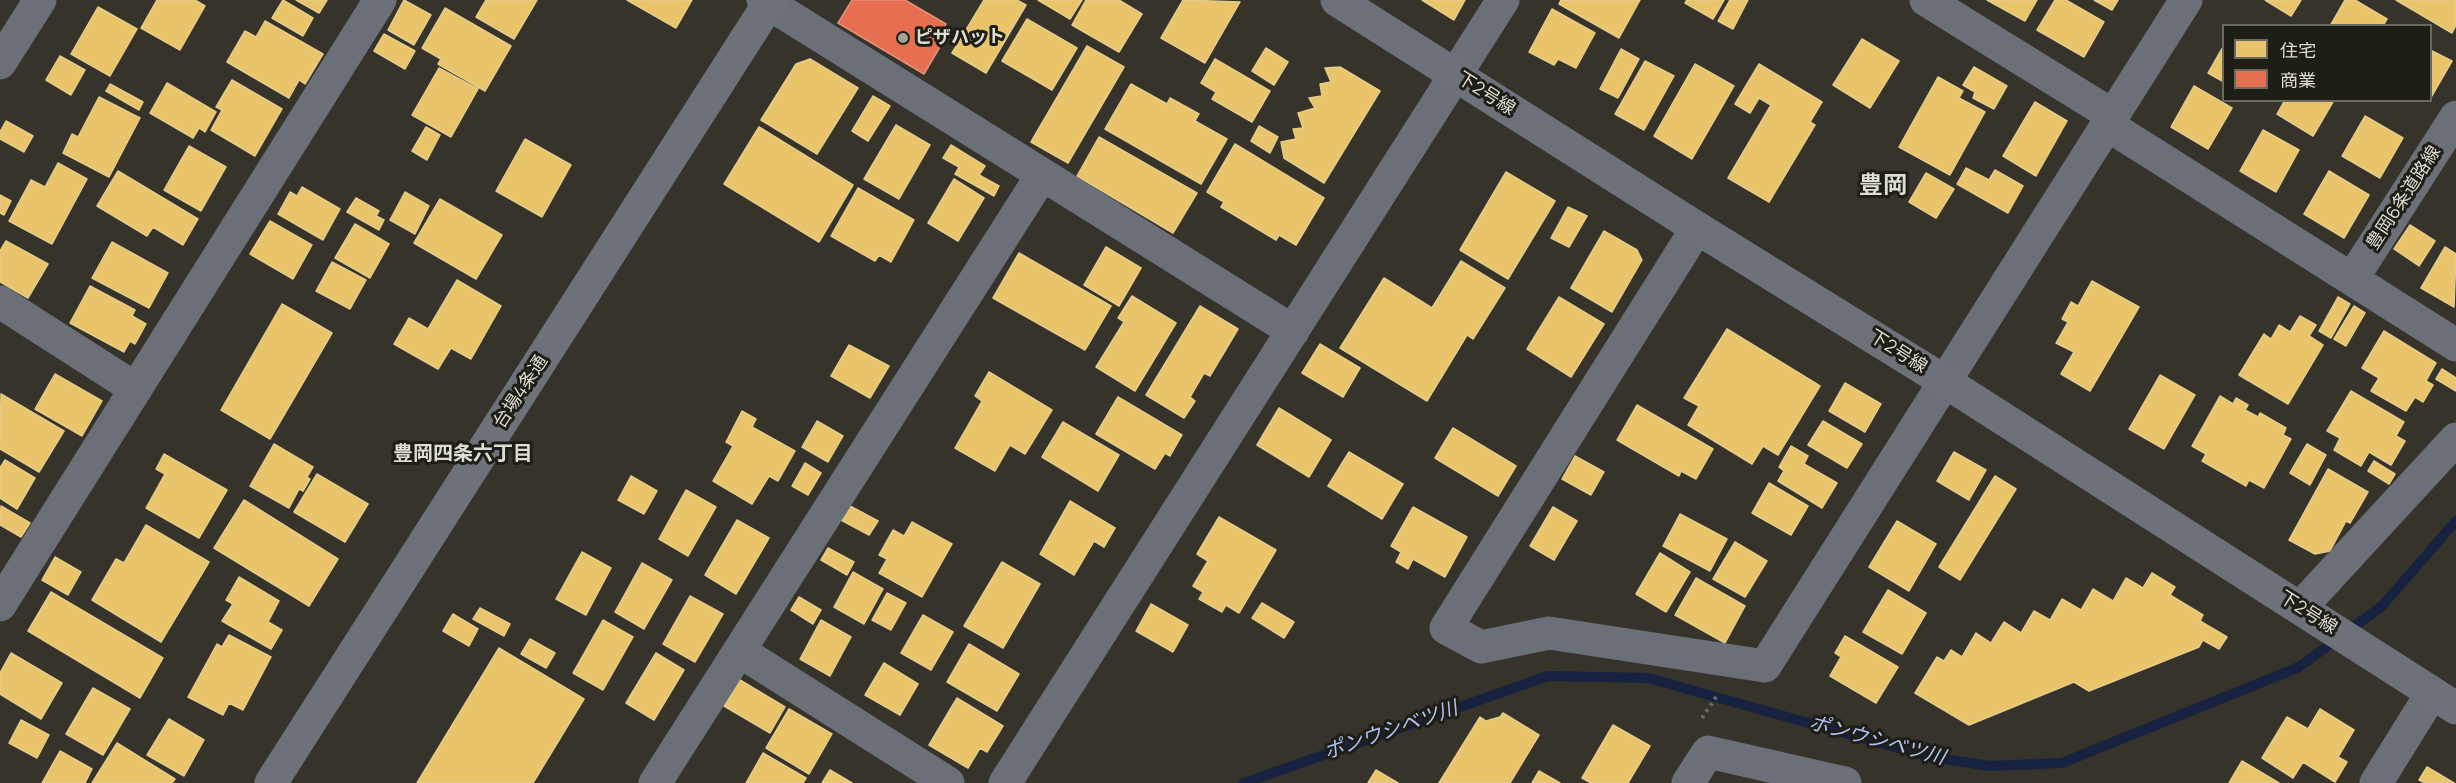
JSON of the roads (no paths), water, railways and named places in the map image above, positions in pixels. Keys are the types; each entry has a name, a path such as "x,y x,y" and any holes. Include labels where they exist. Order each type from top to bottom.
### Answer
{"street":[{"path":"0,63 40,0"},
{"path":"0,605 380,0"},
{"name":"下2号線","path":"1337,0 1944,381 2444,700"},
{"path":"1005,783 1503,0"},
{"path":"1926,0 2456,345"},
{"path":"1698,228 1446,628 1481,647 1549,633 1765,666 2186,0"},
{"path":"767,1 1293,331"},
{"name":"台場4条通","path":"271,783 767,1"},
{"name":"豊岡6条道路線","path":"2352,279 2456,117"},
{"path":"656,783 1042,175"},
{"path":"0,302 136,389"},
{"path":"2310,615 2456,439"},
{"path":"741,652 948,783"},
{"path":"2376,783 2444,700"},
{"path":"1688,783 1708,752 1845,783"}],"waterway":[{"name":"ポンウシベツ川","path":"1244,783 1548,676 1648,678 1930,757 1991,766 2062,763 2299,667 2382,606 2456,521"}],"place":[{"name":"ピザハット","path":"903,38"}],"district":[{"name":"豊岡","path":"1883,186"},
{"name":"豊岡四条六丁目","path":"463,454"}]}
